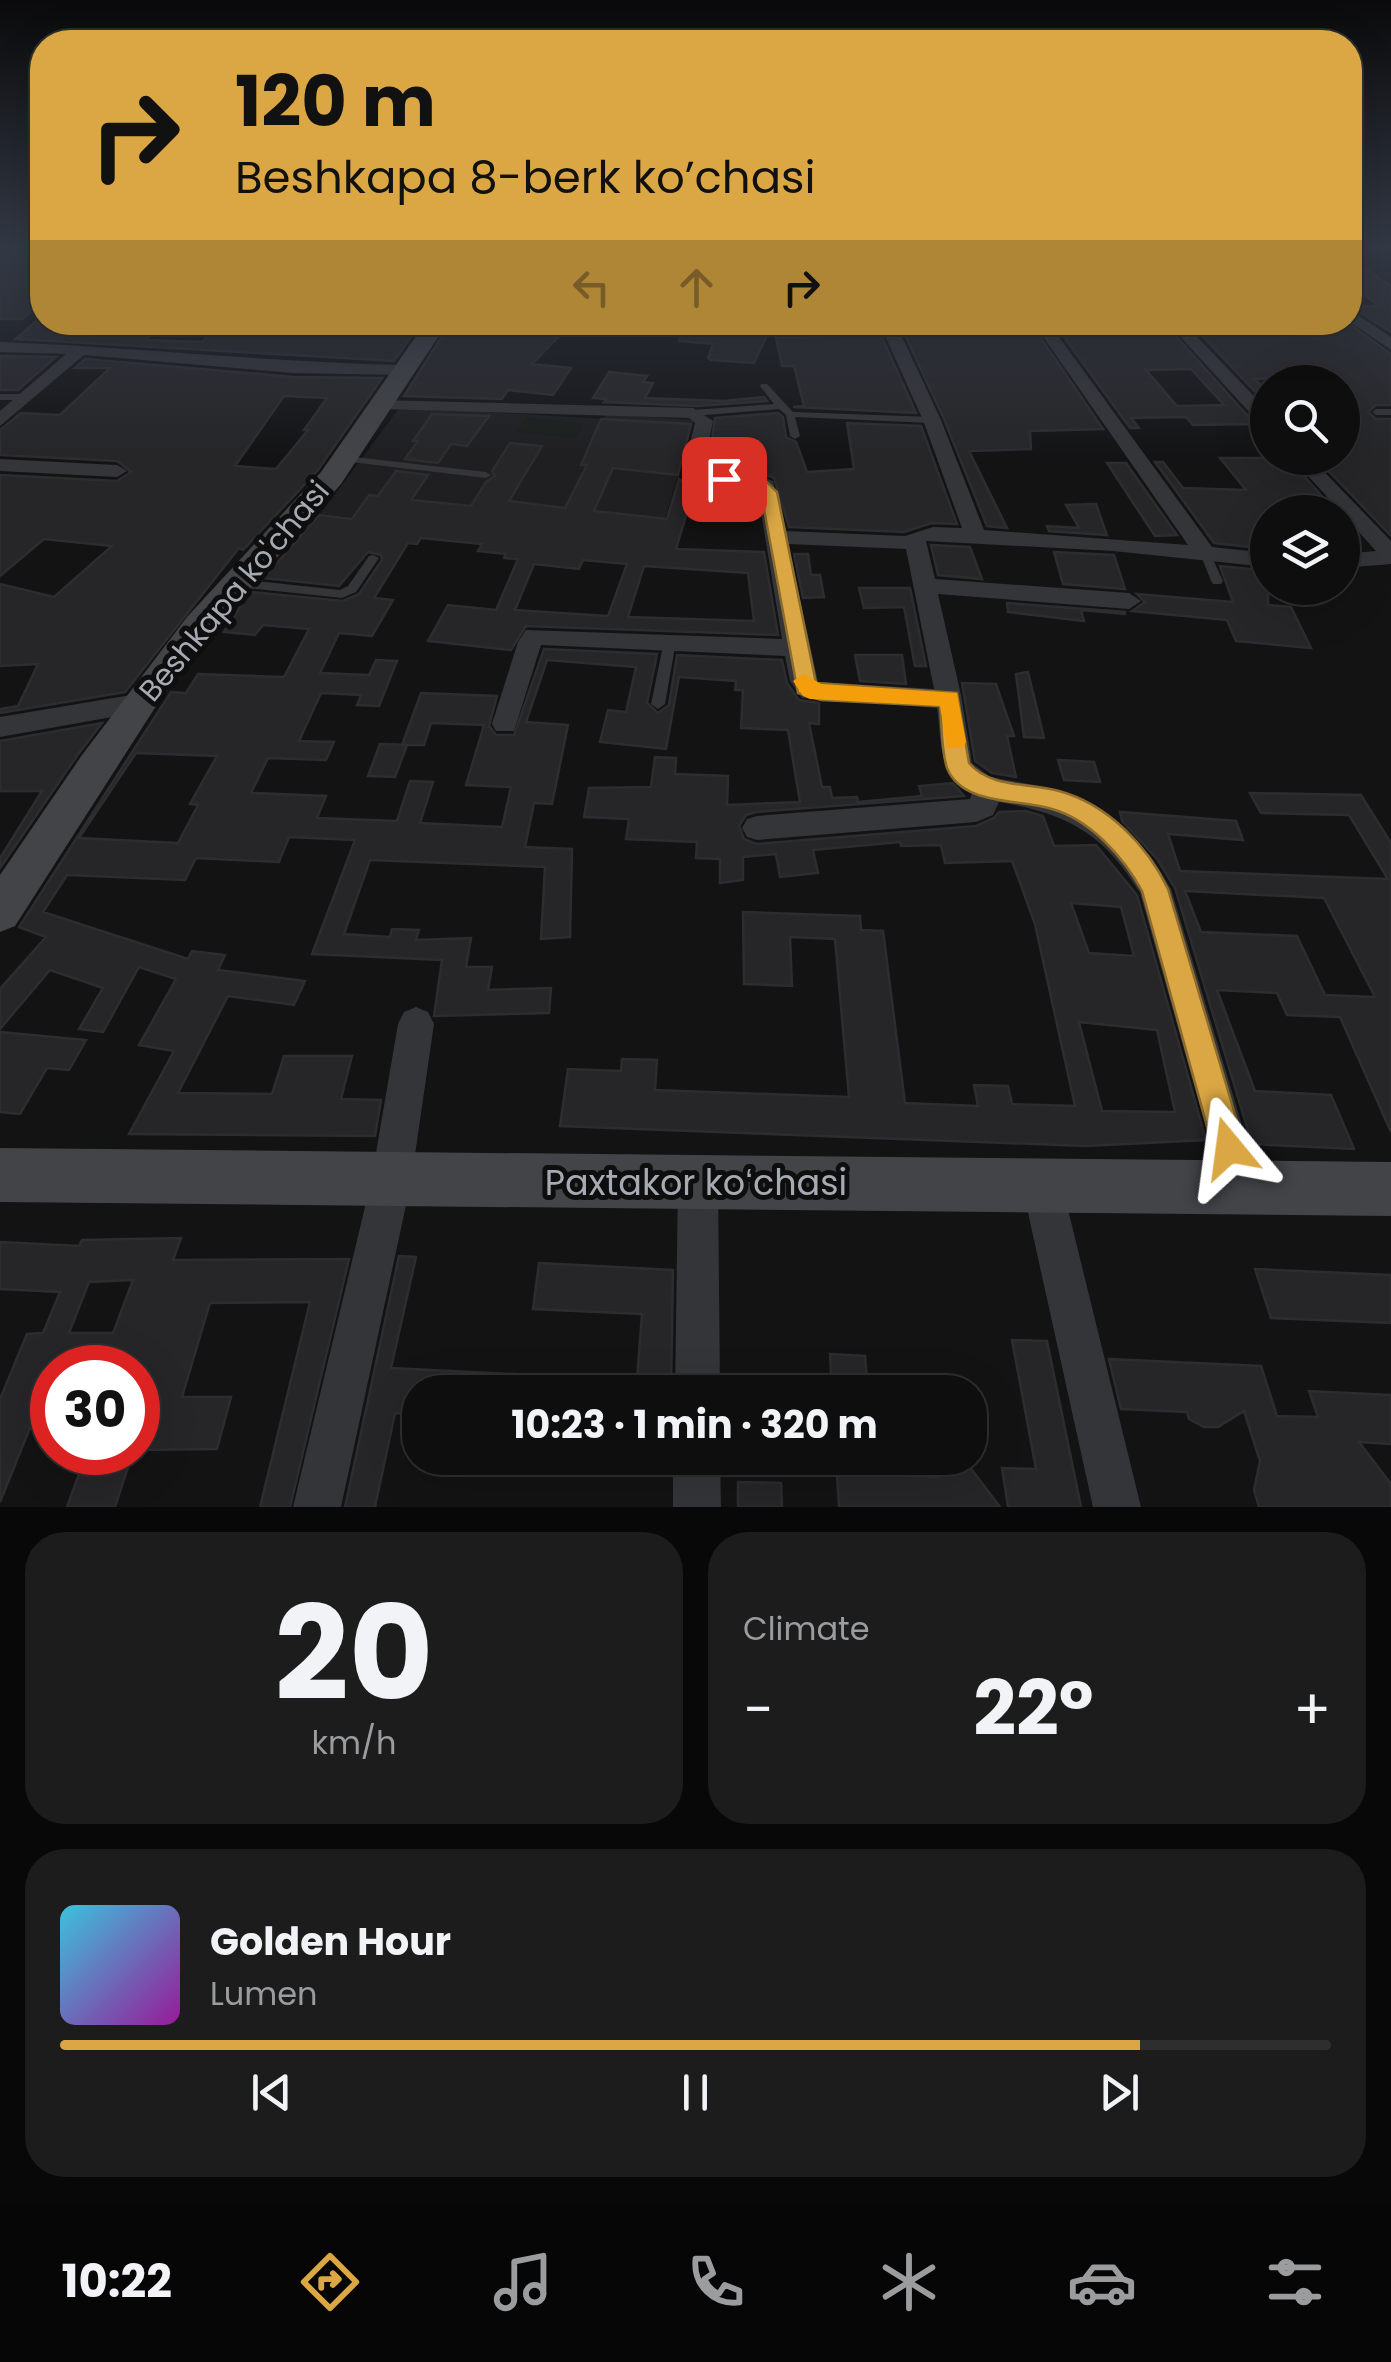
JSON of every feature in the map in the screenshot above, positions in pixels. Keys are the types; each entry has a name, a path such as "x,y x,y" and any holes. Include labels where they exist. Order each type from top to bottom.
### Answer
{"street":[{"path":"1362,323 1391,345"},
{"name":"Beshkapa ko'chasi","path":"0,912 137,704 345,459 428,335"},
{"path":"893,335 932,420 975,536"},
{"path":"1049,335 1205,554"},
{"path":"1186,335 1250,403"},
{"path":"0,347 142,352 292,368 401,370"},
{"path":"0,421 80,350"},
{"path":"383,404 693,413 704,422 692,476 766,485 796,648 810,691 950,699"},
{"path":"0,465 118,472"},
{"path":"1317,475 1391,555"},
{"path":"1240,1186 1155,889 1141,864 1122,842 1078,809 1057,800 988,788 966,776 958,766 950,699 915,537 923,533 975,536 1250,558"},
{"path":"776,537 916,543"},
{"path":"1360,559 1391,555"},
{"path":"926,586 1129,600"},
{"path":"505,724 535,636 796,648"},
{"path":"0,727 137,704"},
{"path":"757,828 976,810 983,807 988,788"},
{"path":"317,1507 392,1182 416,1024"},
{"name":"Paxtakor koʻchasi","path":"0,1175 392,1182 1041,1180 1391,1190"},
{"path":"1041,1180 1117,1507"},
{"path":"698,1182 698,1375"},
{"path":"697,1475 697,1507"}],"lane":[{"path":"764,386 786,410 795,436"},
{"path":"0,397 26,398"},
{"path":"693,413 786,410 932,420"},
{"path":"1376,412 1391,412"},
{"path":"345,459 486,474"},
{"path":"1205,554 1217,581"},
{"path":"237,583 342,594 352,589 373,558"},
{"path":"658,704 670,641"}],"shaded area":[{"path":"400,407 694,420 656,551 320,514"},
{"path":"526,417 584,423 576,438 517,432"}],"building":[{"path":"0,316 25,316 22,319"},
{"path":"1366,316 1391,316 1391,332"},
{"path":"30,326 30,335 151,335 145,340 202,342 209,335 412,335 394,361 16,339"},
{"path":"1362,333 1391,354 1391,405 1376,405 1368,412 1376,419 1391,419 1391,536 1360,504 1360,495 1352,495 1332,475 1360,475 1360,365 1250,365 1250,386 1201,335"},
{"path":"443,335 560,335 532,364 571,368 553,395 508,390 502,399 404,396"},
{"path":"682,335 767,335 754,363 711,360 708,358 713,344 679,341"},
{"path":"881,335 916,413 793,407 804,406 794,366 782,366 776,337"},
{"path":"905,335 1039,335 1103,429 1030,431 1031,449 969,451 1007,528 987,526"},
{"path":"1062,335 1175,335 1250,418 1250,424 1193,425 1186,417 1131,418 1139,428 1130,428","holes":["1191,369 1224,405 1177,406 1146,370"]},
{"path":"0,356 56,357 18,390 0,390"},
{"path":"85,359 293,377 382,378 318,470 243,550 239,548 125,692 0,713 0,709 18,706 38,664 0,666 0,584 54,597 112,546 44,539 0,576 0,475 117,481 131,472 117,461 0,455 0,430 21,413 60,415 110,368 75,368","holes":["284,396 327,398 304,430 308,430 276,469 235,466"]},
{"path":"609,372 647,376 643,382 653,383 645,398 724,401 764,397 767,401 697,406 604,402 606,399 593,398"},
{"path":"778,413 783,417 786,437 796,442 807,472 854,469 847,423 921,426 957,524 932,523 904,532 789,527 774,478 757,471 708,468 715,418"},
{"path":"432,414 489,416 467,446 451,444 438,463 405,459"},
{"path":"601,419 691,424 678,475 613,468 594,511 667,519 679,479 685,484 726,488 724,499 692,496 676,549 764,552 778,635 526,626 511,650 428,641 448,605 496,610 518,559 478,551 482,544 421,538 417,544 408,543 374,598 393,600 372,636 339,633 320,673 369,675 376,660 397,661 379,706 357,705 361,695 321,693 299,741 334,742 326,760 268,758 251,793 326,796 317,818 397,821 410,781 433,782 420,823 502,827 511,787 466,785 484,725 431,723 424,745 402,745 421,693 497,696 489,726 496,735 514,735 544,649 657,654 647,703 658,713 669,705 677,655 782,660 787,683 799,700 819,703 819,724 809,723 822,787 830,787 832,798 857,797 858,802 922,796 919,786 953,783 964,796 756,812 746,815 739,826 744,839 757,844 976,826 999,812 1026,811 1043,816 1054,846 1096,845 1137,895 1206,1140 1085,1146 560,1126 568,1069 621,1071 622,1059 657,1060 655,1090 849,1097 835,939 790,937 792,986 744,984 743,912 860,916 861,930 883,931 905,1103 978,1106 974,1085 1008,1086 1012,1104 1075,1106 1035,924 1012,861 945,863 941,845 901,846 900,842 813,850 818,873 780,877 776,854 743,857 743,880 720,883 720,859 696,858 697,842 626,839 629,819 584,817 589,788 651,787 655,757 676,758 675,774 728,776 727,805 800,802 788,730 741,728 743,690 735,690 736,681 679,677 666,749 600,742 608,710 626,712 636,667 547,660 526,722 568,725 552,804 534,803 525,847 572,849 570,937 541,939 545,867 370,860 344,934 390,937 392,929 419,930 416,940 471,938 466,967 492,967 488,990 551,988 549,1013 434,1016 442,960 312,954 355,840 289,837 279,862 196,858 185,880 67,875 43,912 188,959 192,951 225,955 218,970 305,981 294,1005 228,996 178,1093 272,1094 284,1056 352,1056 341,1099 381,1100 375,1136 129,1134 174,1051 139,1045 176,979 139,967 103,1032 79,1029 103,988 50,970 0,1029 0,989 46,937 19,927 171,692 186,693 198,674 284,677 309,629 263,625 255,635 224,632 244,601 252,592 343,601 359,594 382,560 381,555 368,552 339,586 264,578 319,515 352,519 369,495 378,496 396,471 428,475 411,500 471,506 486,482 495,476 492,471 510,443 542,446 509,501 565,508 587,465 581,465","holes":["583,560 627,564 608,616 515,610 534,564 579,569","644,566 748,573 754,621 628,617","136,753 217,756 190,804 198,805 178,843 79,838","1071,903 1121,907 1134,956 1089,953","1079,1022 1157,1030 1175,1112 1102,1111"]},
{"path":"1220,458 1250,458 1250,475 1303,475 1321,495 1250,495 1250,547 1214,543 1155,462 1163,462 1183,488 1246,490"},
{"path":"1107,463 1126,463 1177,535 1155,536"},
{"path":"1096,504 1107,535 1049,531 1047,526 1079,528 1066,505"},
{"path":"931,545 970,547 982,579 938,575"},
{"path":"1054,552 1114,555 1125,589 1063,584"},
{"path":"794,554 808,554 811,575 820,575 824,597 803,598"},
{"path":"1220,566 1250,569 1250,605 1291,607 1311,648 1236,641 1227,620 1132,611 1145,602 1137,594 1233,602"},
{"path":"859,588 910,588 926,666 915,666 904,607 864,608"},
{"path":"1007,603 1125,614 1081,610 1084,621 1008,612"},
{"path":"855,655 902,655 906,684 860,681"},
{"path":"1028,672 1044,738 1024,737 1016,674"},
{"path":"962,683 996,684 1014,736 1007,736 1016,777 992,773 975,761"},
{"path":"102,723 0,868 0,858 42,791 0,791 0,741"},
{"path":"380,744 407,745 395,777 368,776"},
{"path":"1058,760 1094,762 1100,782 1064,780"},
{"path":"1250,793 1361,795 1391,843 1391,1132 1340,1017 1287,1015 1277,993 1217,990 1255,1091 1331,1095 1354,1149 1252,1144 1175,888 1157,859 1122,821 1120,812 1236,821 1243,840 1168,834 1180,871 1388,879 1349,815 1261,813","holes":["1185,891 1324,898 1375,997 1325,995 1297,936 1201,932"]},
{"path":"0,1032 86,1040 69,1070 47,1068 20,1114 0,1112"},
{"path":"181,1238 173,1260 349,1259 290,1507 260,1507 310,1302 210,1303 182,1397 231,1397 217,1449 160,1450 160,1345 30,1345 30,1428 0,1502 0,1399 27,1334 43,1333 60,1292 0,1289 0,1242 79,1246 82,1240","holes":["133,1280 113,1333 69,1333 89,1282"]},
{"path":"399,1256 416,1257 391,1368 532,1375 402,1375 402,1413 395,1413 375,1507 345,1507"},
{"path":"539,1263 673,1270 671,1375 637,1375 642,1314 533,1309"},
{"path":"1255,1269 1391,1275 1391,1323 1271,1318"},
{"path":"1012,1340 1047,1341 1081,1507 1008,1507 1002,1468 1036,1469"},
{"path":"830,1354 865,1356 867,1375 831,1375"},
{"path":"1109,1359 1261,1366 1277,1416 1318,1417 1309,1391 1391,1395 1391,1444 1359,1442 1391,1484 1391,1507 1259,1507 1254,1490 1260,1461 1244,1411 1218,1427 1204,1427 1189,1419 1187,1412 1121,1409"},
{"path":"79,1475 125,1475 115,1507 67,1507"},
{"path":"837,1475 976,1475 1000,1507 839,1507"},
{"path":"738,1482 781,1483 782,1507 738,1507"}],"slow traffic":[{"path":"804,681 810,691 950,699 955,742"}],"route":[{"path":"724,479 757,481 766,485 769,492 806,688 950,699 958,766 966,776 988,788 1057,800 1078,809 1122,842 1141,864 1155,889 1229,1148"}]}
